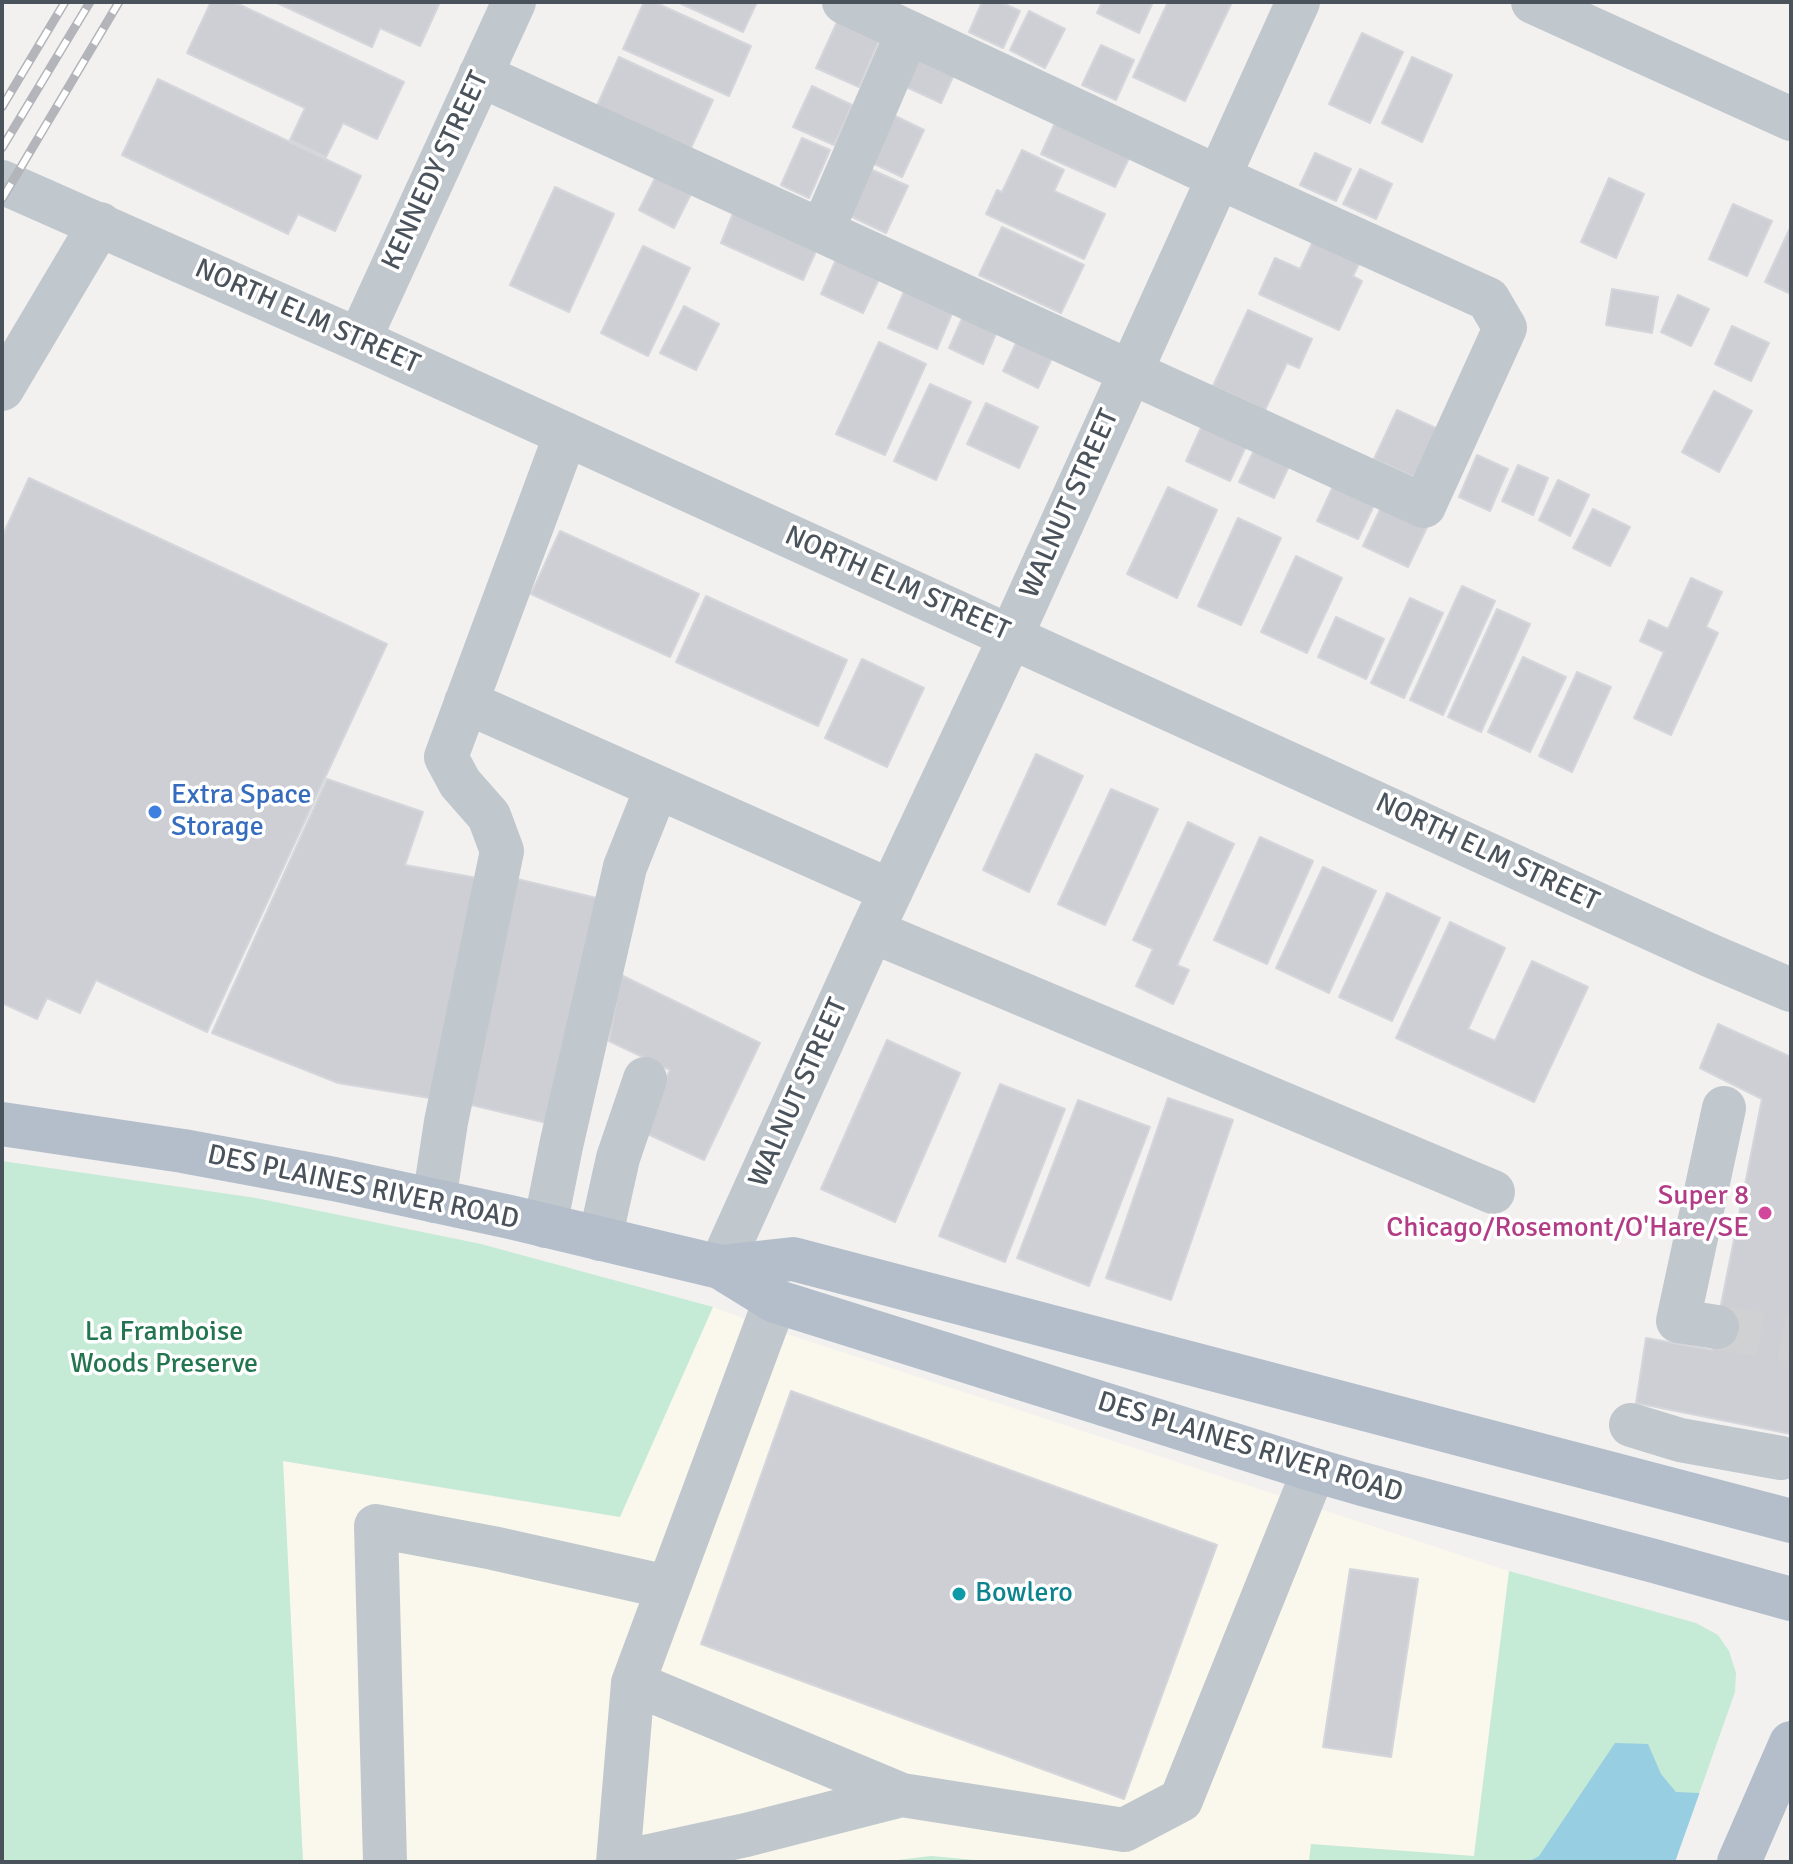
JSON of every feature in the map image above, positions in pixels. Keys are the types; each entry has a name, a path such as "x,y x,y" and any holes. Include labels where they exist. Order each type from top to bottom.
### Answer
{"main road":[{"name":"DES PLAINES RIVER ROAD","path":"2,1124 183,1151 334,1179 720,1267 775,1301 1314,1470 1791,1599"},
{"name":"DES PLAINES RIVER ROAD","path":"720,1267 793,1259 1791,1521"},
{"path":"1739,1862 1786,1755"}],"street":[{"name":"KENNEDY STREET","path":"359,340 514,2"},
{"path":"480,75 1424,506 1505,328 1488,299 844,2"},
{"name":"WALNUT STREET","path":"720,1267 872,931 1011,636 1298,2"},
{"path":"1533,2 1791,119"},
{"path":"822,231 908,32"},
{"name":"NORTH ELM STREET","path":"2,182 359,340 1791,990"},
{"path":"2,389 100,224"},
{"path":"434,1201 446,1122 502,851 489,816 460,783 446,757 566,434"},
{"path":"466,702 891,891"},
{"path":"545,1226 625,867 657,787"},
{"path":"872,931 1493,1192"},
{"path":"600,1239 618,1158 645,1079"},
{"path":"1717,1327 1678,1321 1724,1108"},
{"path":"775,1301 633,1683 620,1862 746,1835 902,1795"},
{"path":"1631,1425 1680,1440 1781,1458"},
{"path":"1670,1488 1680,1440"},
{"path":"633,1683 902,1795 1124,1830 1181,1800 1314,1470"},
{"path":"385,1862 376,1526 493,1548 667,1587"}],"shaded area":[{"path":"713,1307 1509,1571 1473,1862 303,1862 283,1461 619,1517"}],"green space":[{"name":"La Framboise Woods Preserve","path":"2,1161 256,1198 481,1244 713,1307 620,1517 283,1461 303,1862 2,1862"},
{"path":"1509,1571 1696,1623 1718,1635 1729,1651 1736,1673 1735,1692 1675,1862 1309,1862 1311,1844 1474,1856"},
{"path":"931,1856 997,1862 881,1862"}],"water":[{"path":"1615,1743 1648,1744 1661,1774 1676,1792 1699,1793 1791,1862 1528,1862 1539,1856"}],"pier":[{"path":"1791,1780 1791,1862 1675,1862 1701,1789"}],"building":[{"path":"211,2 234,2 404,82 377,139 343,123 326,157 290,140 305,108 187,53"},
{"path":"275,2 440,2 420,46 380,28 372,47"},
{"path":"644,2 654,2 751,46 729,96 623,49"},
{"path":"677,2 757,2 743,32"},
{"path":"982,2 1000,2 1020,11 1003,48 969,32"},
{"path":"1102,2 1153,2 1139,33 1097,13"},
{"path":"1168,2 1232,2 1185,101 1133,77"},
{"path":"1029,11 1065,29 1045,68 1010,50"},
{"path":"838,20 880,38 859,87 816,68"},
{"path":"1362,33 1403,52 1370,123 1329,104"},
{"path":"1101,45 1134,60 1116,100 1082,85"},
{"path":"917,52 956,70 941,103 902,85"},
{"path":"619,57 713,100 690,150 596,108"},
{"path":"1412,57 1452,75 1422,142 1382,123"},
{"path":"158,79 361,176 335,231 298,214 288,234 122,155"},
{"path":"812,86 852,105 834,145 793,127"},
{"path":"889,113 924,130 902,177 868,161"},
{"path":"1059,114 1134,148 1115,187 1041,154"},
{"path":"802,138 830,150 809,198 781,185"},
{"path":"1022,150 1064,170 1054,191 1105,214 1084,259 986,214 997,190 1002,192"},
{"path":"1315,153 1351,169 1336,201 1300,185"},
{"path":"868,168 908,186 886,233 846,214"},
{"path":"1360,169 1392,184 1376,219 1343,204"},
{"path":"656,176 691,194 674,228 639,210"},
{"path":"1609,178 1644,194 1616,258 1581,242"},
{"path":"555,187 614,214 569,312 510,285"},
{"path":"1733,204 1772,221 1747,276 1709,259"},
{"path":"734,211 817,249 803,280 721,243"},
{"path":"1002,227 1084,265 1061,313 979,275"},
{"path":"1791,228 1791,294 1765,282"},
{"path":"1315,237 1362,258 1353,276 1362,281 1339,330 1259,294 1275,258 1300,269"},
{"path":"643,246 690,268 648,356 601,333"},
{"path":"838,255 881,275 863,313 821,294"},
{"path":"906,287 954,309 937,349 888,328"},
{"path":"1612,289 1658,297 1652,333 1606,325"},
{"path":"1678,295 1709,309 1691,346 1661,332"},
{"path":"684,306 719,324 696,370 660,353"},
{"path":"1248,310 1312,339 1299,368 1287,363 1265,410 1213,386"},
{"path":"964,314 998,329 983,364 949,348"},
{"path":"1732,326 1769,343 1751,381 1715,364"},
{"path":"1018,339 1053,356 1038,388 1003,371"},
{"path":"879,342 926,364 885,455 836,434"},
{"path":"930,384 971,402 936,480 894,461"},
{"path":"1714,391 1752,411 1719,472 1682,452"},
{"path":"986,403 1038,427 1019,468 967,444"},
{"path":"1397,410 1438,429 1416,478 1374,459"},
{"path":"1204,421 1248,442 1230,481 1186,461"},
{"path":"1256,446 1291,462 1274,498 1239,482"},
{"path":"1477,455 1508,469 1490,511 1459,497"},
{"path":"1518,465 1548,478 1533,515 1502,501"},
{"name":"Extra Space Storage","path":"29,478 387,644 207,1032 96,980 80,1013 47,998 37,1019 2,1003 2,537"},
{"path":"1558,480 1589,495 1570,536 1539,520"},
{"path":"1335,482 1376,501 1358,539 1317,521"},
{"path":"1168,487 1217,510 1177,598 1127,574"},
{"path":"1384,501 1429,523 1408,567 1363,546"},
{"path":"1593,509 1630,527 1610,566 1573,548"},
{"path":"1238,518 1281,538 1241,625 1198,606"},
{"path":"560,531 699,594 670,657 531,594"},
{"path":"1296,556 1342,578 1307,653 1261,632"},
{"path":"1691,578 1722,592 1706,627 1718,633 1671,735 1634,718 1664,652 1640,641 1649,620 1668,629"},
{"path":"1462,586 1495,601 1443,715 1410,700"},
{"path":"706,596 847,660 818,726 676,662"},
{"path":"1410,598 1443,613 1404,698 1371,683"},
{"path":"1497,609 1530,624 1481,732 1448,717"},
{"path":"1336,617 1384,639 1366,679 1318,657"},
{"path":"1523,657 1566,677 1530,752 1488,732"},
{"path":"862,659 924,688 887,767 825,738"},
{"path":"1577,672 1611,687 1572,772 1539,756"},
{"path":"1036,754 1083,776 1029,892 983,870"},
{"path":"327,779 423,812 405,865 483,879 436,1099 338,1083 212,1033"},
{"path":"1111,789 1158,809 1105,925 1058,904"},
{"path":"1188,822 1234,844 1177,965 1189,970 1173,1004 1136,986 1153,949 1133,940"},
{"path":"1260,837 1313,861 1267,964 1214,940"},
{"path":"1323,867 1376,891 1329,993 1276,968"},
{"path":"513,878 605,900 551,1124 459,1102"},
{"path":"1387,893 1440,918 1392,1021 1339,997"},
{"path":"1450,922 1505,948 1468,1029 1495,1041 1532,961 1588,987 1534,1102 1396,1038"},
{"path":"621,975 760,1043 704,1160 641,1131 670,1070 609,1041"},
{"name":"Super 8 Chicago/Rosemont/O'Hare/SE","path":"1718,1024 1791,1057 1791,1434 1636,1403 1646,1338 1712,1350 1762,1099 1700,1068"},
{"path":"887,1040 960,1073 895,1222 821,1189"},
{"path":"1000,1084 1065,1109 1005,1262 939,1236"},
{"path":"1168,1098 1233,1120 1171,1300 1106,1278"},
{"path":"1078,1100 1150,1127 1089,1286 1017,1258"},
{"name":"Bowlero","path":"791,1391 1217,1545 1124,1799 701,1644"},
{"path":"1350,1569 1418,1579 1391,1757 1323,1747"}],"tunnel":[{"path":"1717,1327 1791,1340"}],"railway":[{"path":"2,107 65,2"},
{"path":"2,148 90,2"},
{"path":"2,199 119,2"}],"place":[{"name":"Extra Space Storage","path":"155,812"},
{"name":"Super 8 Chicago/Rosemont/O'Hare/SE","path":"1765,1213"},
{"name":"Bowlero","path":"959,1594"}]}
